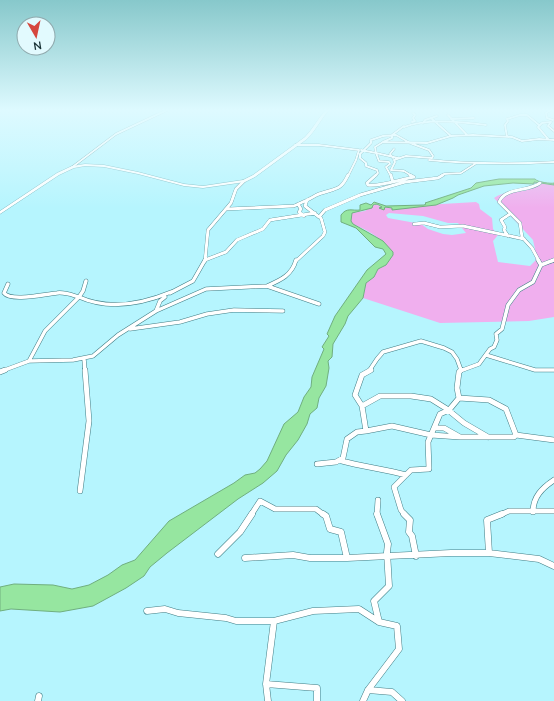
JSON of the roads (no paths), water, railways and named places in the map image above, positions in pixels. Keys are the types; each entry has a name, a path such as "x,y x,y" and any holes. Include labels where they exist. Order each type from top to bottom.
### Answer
{"main road":[{"path":"0,213 58,174 71,168 85,165 104,166 194,186 244,181 261,172 298,143"}],"street":[{"path":"71,168 104,143"},
{"path":"371,143 360,154 360,158 366,163 366,166 377,170 378,173 367,183 368,185 373,186 399,179 414,177 404,172 391,170 395,162 390,154 394,148"},
{"path":"382,143 375,147 376,153 379,161 388,162 390,164 386,167 392,180 390,187"},
{"path":"394,160 406,156 428,159 433,156 429,150 408,143"},
{"path":"295,145 325,146 359,150 404,158"},
{"path":"304,216 299,212 301,209 300,206 296,203 299,204 321,193 335,190 343,185 356,160 359,150"},
{"path":"428,160 475,164 485,162 513,164 554,162"},
{"path":"319,217 325,210 336,204 375,190 405,182 438,178 444,174 461,173 475,164"},
{"path":"392,180 405,182"},
{"path":"8,284 4,293 5,296 40,296 64,293 94,303 123,304 152,300 171,292 193,282 205,260 208,230 231,203 236,189 244,181"},
{"path":"524,240 520,223 500,204 500,198 505,193 534,188 540,183"},
{"path":"0,372 29,361 84,359 97,354 110,341 156,311 206,290 267,286 286,277 294,267 296,259 323,236 325,232 322,218 307,209 307,200"},
{"path":"226,209 272,208 299,204"},
{"path":"205,260 226,252 237,240 263,229 270,220 304,216 315,213"},
{"path":"508,236 504,230 505,227 502,220 510,214"},
{"path":"414,224 424,223 444,228 463,226 524,240 532,248 541,265"},
{"path":"537,260 548,262"},
{"path":"461,370 479,364 490,349 494,347 497,340 496,334 504,325 508,305 519,290 533,282 541,265 554,260"},
{"path":"29,361 45,331 79,297 83,291 86,281"},
{"path":"267,286 319,304"},
{"path":"156,311 160,301 171,292"},
{"path":"129,329 180,322 207,314 234,310 283,311"},
{"path":"366,431 362,406 355,395 362,374 371,370 374,360 386,351 400,349 413,342 424,341 449,349 459,360 461,370 459,372 457,385 459,398 449,410 440,414 428,442 429,469 410,470 394,487 401,510 410,520 409,532 412,536 416,556"},
{"path":"486,355 535,370 554,370"},
{"path":"80,491 89,421 84,359"},
{"path":"0,368 11,367"},
{"path":"362,406 380,396 411,396 431,399 449,410 464,423 488,437"},
{"path":"459,398 489,400 506,409 516,435"},
{"path":"342,461 345,455 347,440 357,432 392,426 431,435 460,437 514,437 516,435 554,440"},
{"path":"434,428 444,428 460,437"},
{"path":"317,464 336,463 342,461 363,467 386,469 406,476"},
{"path":"533,512 532,505 544,487 554,480"},
{"path":"378,500 376,505 378,518 387,536 389,545 387,550 389,586 374,601 379,622"},
{"path":"218,554 240,532 260,501 275,508 316,509 326,516 330,529 341,532 347,558"},
{"path":"489,553 487,520 509,511 554,511"},
{"path":"245,558 293,555 310,558 347,558 416,556 451,553 489,553 539,559 554,566"},
{"path":"147,611 165,609 178,613 226,618 236,621 274,621 298,616 313,610 359,609 379,622 397,626 399,649 368,690 362,701"},
{"path":"268,701 266,684 274,621"},
{"path":"266,684 317,688 317,701"},
{"path":"368,690 392,692 402,701"}]}
